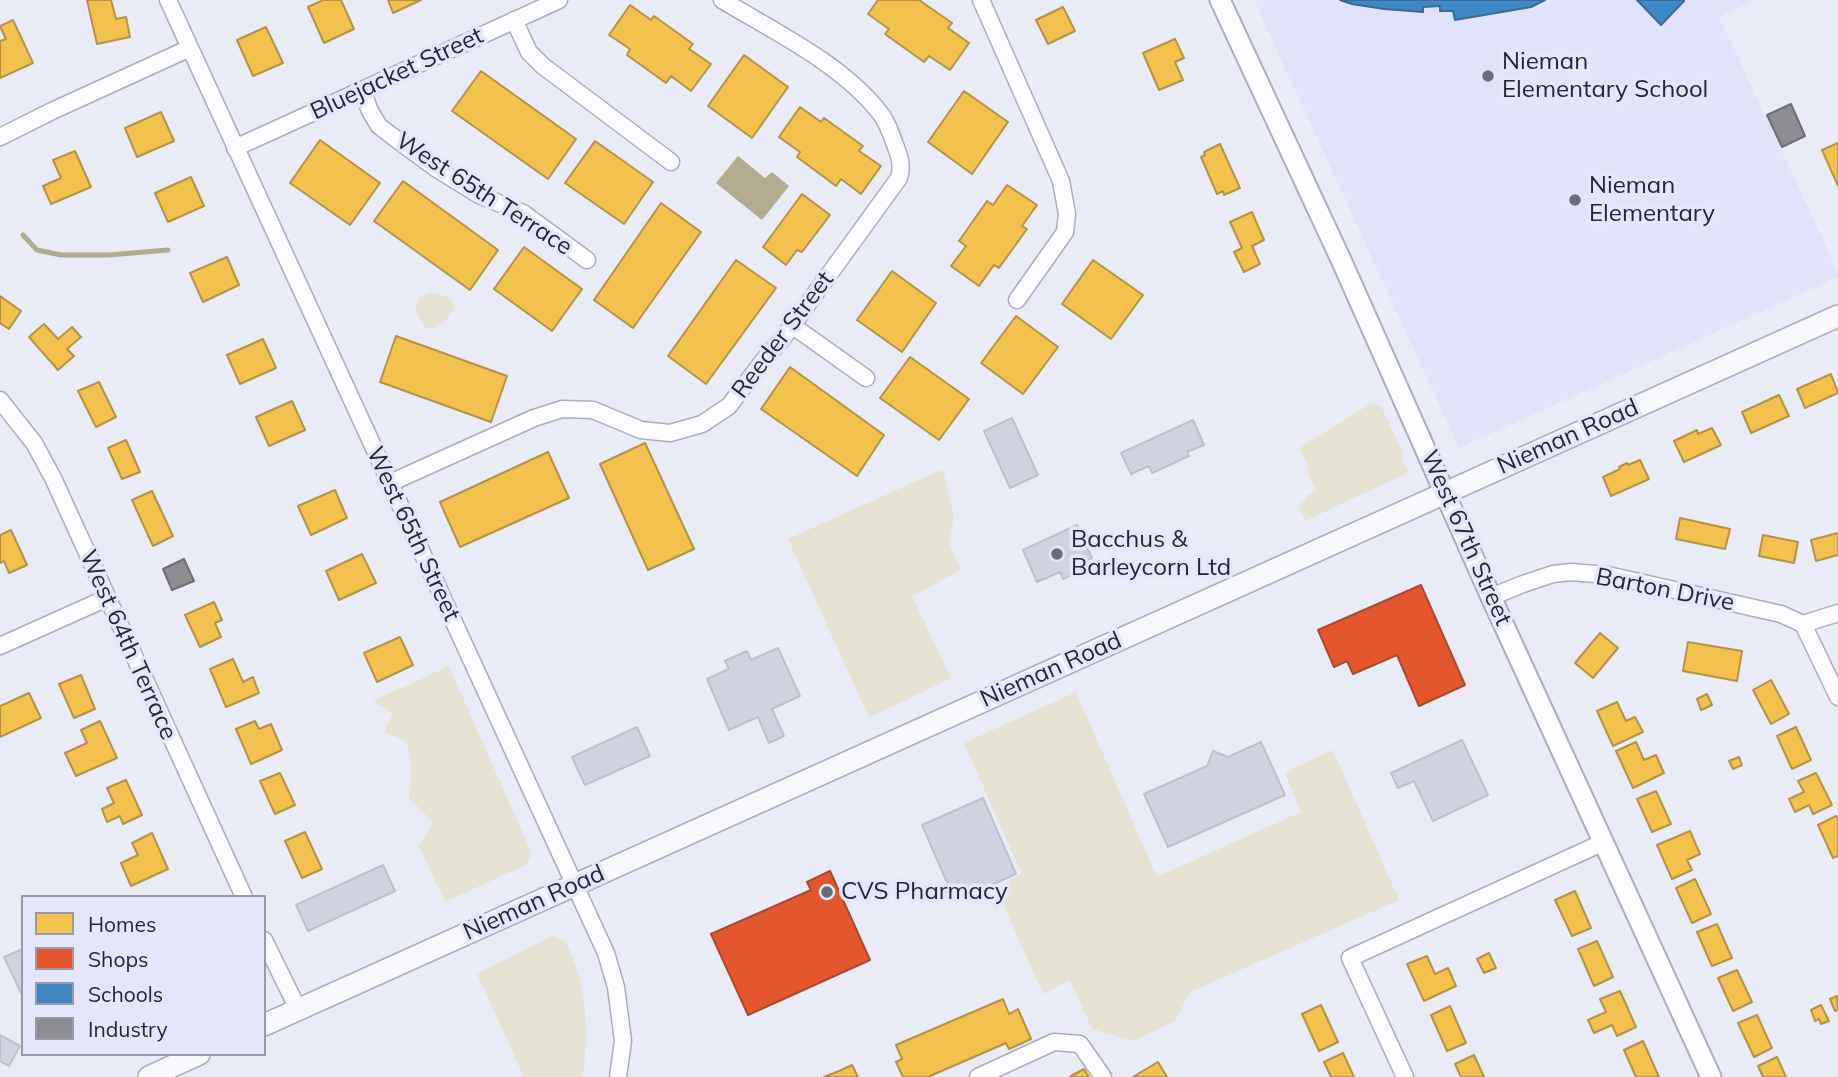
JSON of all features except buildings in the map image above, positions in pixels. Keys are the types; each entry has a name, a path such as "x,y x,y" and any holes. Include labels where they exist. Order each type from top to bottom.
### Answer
{"main road":[{"name":"Nieman Road","path":"266,1024 1838,316"},
{"path":"149,1077 195,1056"}],"street":[{"name":"West 65th Street","path":"168,0 606,953 616,987 623,1041 618,1077"},
{"name":"Bluejacket Street","path":"235,148 559,0"},
{"name":"Reeder Street","path":"390,483 534,418 562,409 593,410 641,430 670,433 702,424 729,406 763,360 793,326 898,178 901,171 900,157 880,112 827,63 722,0"},
{"path":"981,0 1061,181 1068,214 1065,232 1017,300"},
{"name":"West 67th Street","path":"1220,0 1342,262 1491,597 1711,1077"},
{"path":"514,20 529,52 543,66 671,162"},
{"path":"0,137 190,48"},
{"name":"West 65th Terrace","path":"362,90 379,126 404,145 479,195 523,213 587,260"},
{"path":"793,326 866,379"},
{"name":"West 64th Terrace","path":"0,400 33,443 53,478 243,895"},
{"name":"Barton Drive","path":"1491,597 1553,574 1571,572 1608,575 1781,614 1803,624"},
{"path":"0,646 107,598"},
{"path":"1838,613 1803,624 1838,697"},
{"path":"1405,1077 1350,958 1604,842"},
{"path":"266,944 298,1009"},
{"path":"978,1077 1054,1042 1080,1044 1103,1077"}],"shaded area":[{"name":"Nieman Elementary","path":"1254,0 1755,0 1719,17 1838,277 1459,448"},
{"path":"738,156 765,178 772,172 789,186 762,220 716,183"},
{"path":"430,292 449,297 455,307 443,323 435,328 425,327 415,310 419,298"},
{"path":"1372,403 1380,405 1383,410 1403,453 1408,471 1305,521 1299,508 1300,503 1316,491 1306,469 1309,467 1299,448"},
{"path":"943,469 954,517 949,542 961,570 912,596 951,678 869,718 788,539"},
{"path":"449,666 532,854 526,865 445,902 419,846 433,822 409,798 412,766 406,741 385,732 392,713 373,701"},
{"path":"1076,692 1157,877 1301,812 1285,772 1333,750 1399,900 1190,992 1175,1021 1133,1041 1092,1029 1070,980 1043,994 996,888 1022,874 964,743"},
{"path":"553,936 563,940 568,946 582,988 586,1032 583,1077 524,1077 477,974"}],"waterway":[{"path":"23,235 37,250 61,255 109,255 168,250"}],"place":[{"name":"Nieman Elementary School","path":"1488,76"},
{"name":"Nieman Elementary","path":"1575,200"},
{"name":"Bacchus & Barleycorn Ltd","path":"1057,554"},
{"name":"CVS Pharmacy","path":"827,892"}]}
